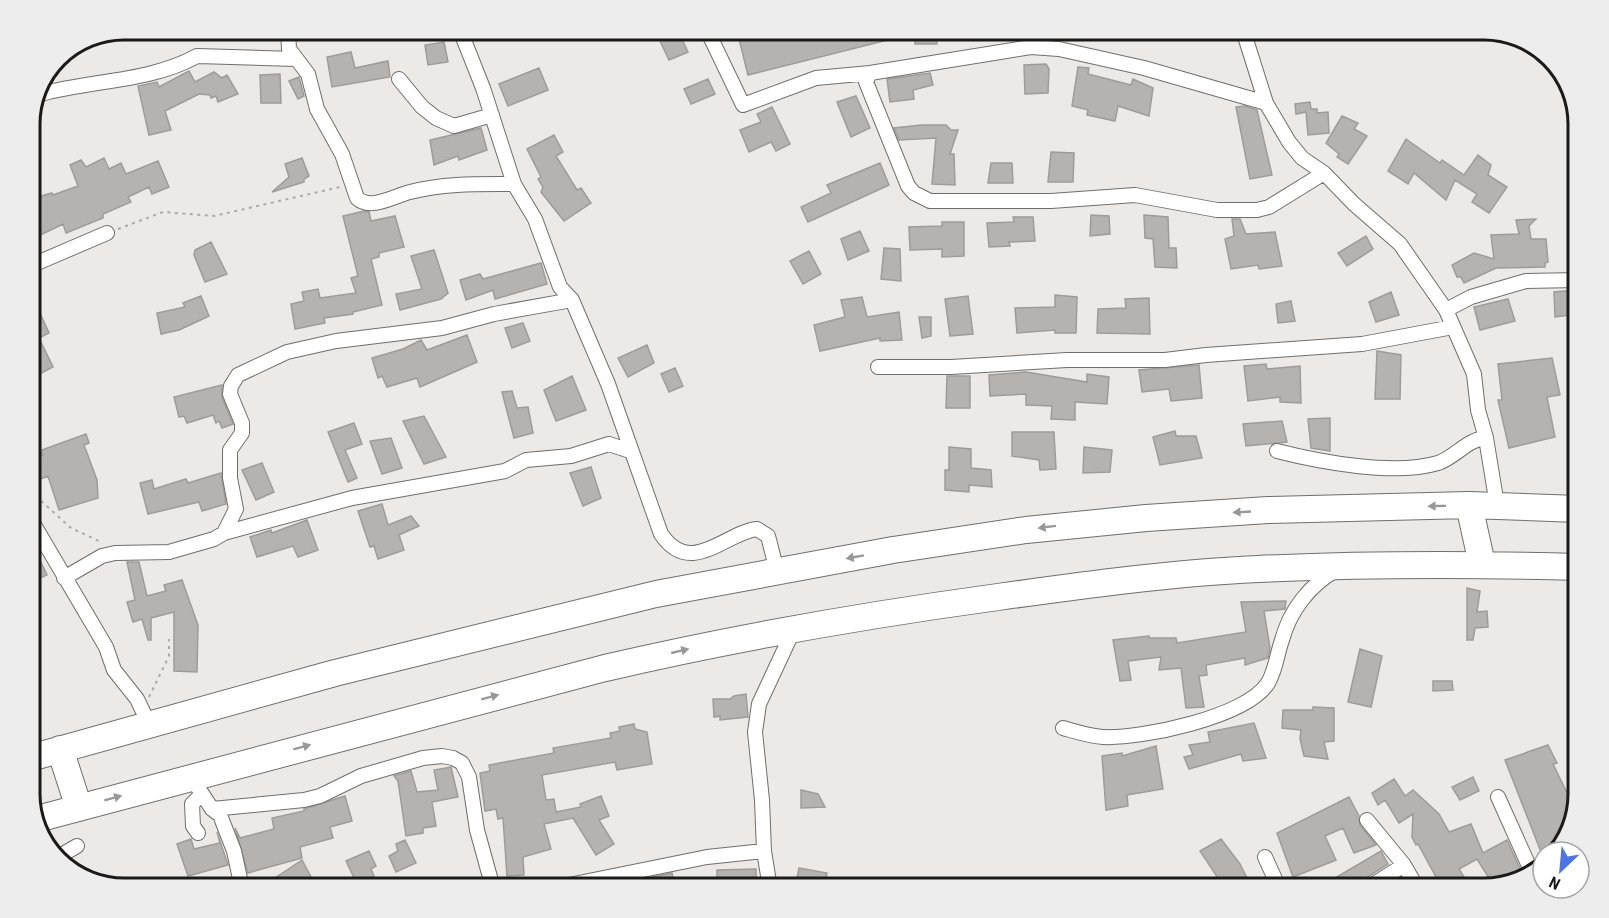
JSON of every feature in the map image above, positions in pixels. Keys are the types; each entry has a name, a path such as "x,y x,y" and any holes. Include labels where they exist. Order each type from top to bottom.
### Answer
{"highway":[{"path":"1469,505 1482,564"},
{"path":"41,755 145,716 335,673 656,594 893,550 1087,522 1268,510 1469,505 1568,509"},
{"path":"44,817 79,807 196,785 541,684 692,648 926,607 1139,578 1341,567 1482,564 1568,567"},
{"path":"60,749 79,807"}],"street":[{"path":"289,41 289,49 308,74 317,109 342,154 357,198 371,204 433,187 514,184"},
{"path":"464,41 492,115 514,184 535,219 560,287 573,300 621,418 630,451 661,534 673,547 687,552 715,547 757,529 768,536 777,571"},
{"path":"712,41 742,105 816,78 870,73 1017,48 1045,48 1144,68 1266,103"},
{"path":"1246,41 1266,103 1278,126 1302,159 1324,173 1354,204 1400,244 1446,310 1472,364 1478,410 1486,438 1497,506"},
{"path":"47,93 138,75 184,63 197,56 297,59"},
{"path":"870,73 866,82 908,186 914,193 930,201 1051,201 1135,195 1217,210 1257,210 1269,207 1324,173"},
{"path":"399,79 422,107 436,118 454,126 492,115"},
{"path":"41,261 107,233"},
{"path":"1446,310 1471,297 1526,282 1568,280"},
{"path":"224,533 236,509 230,478 230,450 242,433 242,423 230,394 231,386 238,375 287,352 336,341 442,328 494,314 573,300"},
{"path":"878,366 951,367 1067,360 1165,360 1362,344 1453,327"},
{"path":"1277,451 1315,461 1404,467 1437,463 1476,439 1486,438"},
{"path":"64,578 91,560 115,553 169,552 214,539 224,533 352,498 505,471 526,460 571,456 609,444 630,451"},
{"path":"41,537 106,647 114,670 145,716"},
{"path":"1063,728 1088,736 1138,735 1203,722 1232,710 1266,686 1273,674 1292,615 1321,579 1341,567"},
{"path":"1306,568 1308,593"},
{"path":"768,878 754,732 759,704 793,631"},
{"path":"212,808 304,800 320,796 361,776 423,758 442,756 453,758 462,764 469,777 477,830 490,878"},
{"path":"196,785 212,808 220,815 239,878"},
{"path":"196,785 192,804 193,826 198,833"},
{"path":"1498,797 1529,865"},
{"path":"1367,820 1404,865 1411,878"},
{"path":"65,853 77,846"},
{"path":"631,878 707,857 764,851"},
{"path":"1265,857 1274,878"},
{"path":"1384,878 1404,865"}],"path":[{"path":"107,233 163,212 214,216 352,184"},
{"path":"41,501 71,528 108,546 115,553"},
{"path":"145,716 169,656 169,639"}],"building":[{"path":"660,41 683,41 688,52 669,60"},
{"path":"740,41 884,41 748,75"},
{"path":"915,41 937,41 937,44 915,44"},
{"path":"444,42 448,62 428,65 425,45"},
{"path":"351,52 355,68 388,61 390,77 332,87 327,57"},
{"path":"1046,64 1049,69 1048,93 1025,94 1024,65"},
{"path":"1078,67 1089,68 1088,74 1131,85 1133,79 1153,88 1149,116 1118,106 1115,121 1087,115 1088,110 1072,106"},
{"path":"539,68 548,90 508,106 499,84"},
{"path":"189,71 195,82 214,72 222,78 227,75 238,94 218,102 216,96 211,98 210,95 199,94 165,111 171,130 149,135 138,86 157,82 159,87"},
{"path":"930,73 933,85 913,90 914,99 890,102 887,79"},
{"path":"280,74 281,103 261,103 260,75"},
{"path":"299,77 304,96 298,99 289,81"},
{"path":"708,79 715,94 691,104 684,89"},
{"path":"856,96 870,128 851,137 837,102"},
{"path":"1310,102 1311,109 1317,109 1317,113 1328,112 1329,133 1308,135 1306,112 1296,114 1295,104"},
{"path":"1245,106 1257,110 1272,175 1250,179 1236,107"},
{"path":"772,107 790,144 776,151 771,142 749,152 740,130 761,122 757,114"},
{"path":"1342,116 1358,123 1354,129 1367,136 1348,164 1337,157 1339,154 1326,143"},
{"path":"946,125 951,130 958,130 950,154 954,154 955,185 932,184 936,138 899,140 894,128"},
{"path":"481,128 487,150 459,160 458,156 434,165 430,140"},
{"path":"554,135 563,152 556,156 577,190 581,188 591,203 564,221 541,192 543,187 538,179 541,177 527,149"},
{"path":"1406,139 1440,163 1442,160 1464,175 1478,155 1491,165 1488,175 1507,187 1489,213 1472,202 1477,194 1455,180 1446,200 1414,173 1408,184 1388,171"},
{"path":"1051,152 1074,153 1073,182 1048,182"},
{"path":"104,158 109,169 121,163 126,174 158,161 169,187 152,194 149,187 128,197 131,202 103,214 103,218 66,233 63,224 41,235 41,196 52,193 53,195 78,186 70,165 81,160 86,167"},
{"path":"302,158 309,176 304,179 304,182 272,192 289,177 285,164"},
{"path":"880,163 889,185 808,222 801,207 831,193 827,185"},
{"path":"991,163 1012,163 1013,183 988,183"},
{"path":"369,212 371,221 395,216 404,247 379,253 379,257 371,259 382,305 353,312 353,314 324,318 325,323 295,329 291,304 304,301 302,292 318,289 320,298 356,293 351,278 358,276 343,216"},
{"path":"1091,215 1109,216 1110,234 1090,236"},
{"path":"1144,215 1168,217 1169,248 1176,248 1177,268 1155,267 1153,239 1145,238"},
{"path":"1013,217 1033,217 1035,241 1009,242 1010,246 989,247 987,223 1014,222"},
{"path":"1232,219 1240,219 1246,234 1275,232 1282,266 1259,269 1258,265 1231,269 1225,239 1234,236"},
{"path":"1536,219 1529,226 1531,239 1546,239 1548,262 1545,263 1545,267 1496,268 1464,283 1461,277 1457,277 1452,265 1474,253 1494,259 1491,235 1519,234 1516,220"},
{"path":"942,222 964,222 964,256 942,257 942,249 910,250 909,227 942,226"},
{"path":"860,231 869,251 848,260 841,239"},
{"path":"1366,236 1373,249 1347,266 1338,253"},
{"path":"211,242 227,274 205,282 194,255 195,250"},
{"path":"884,248 900,249 901,281 881,279"},
{"path":"434,250 448,293 441,299 400,310 396,294 422,289 411,256"},
{"path":"809,251 821,274 803,284 790,261"},
{"path":"541,263 547,284 495,299 493,290 466,300 460,280 480,274 483,279"},
{"path":"1568,291 1568,315 1555,317 1554,292"},
{"path":"1391,292 1399,315 1376,322 1369,302"},
{"path":"1055,295 1077,297 1076,333 1055,333 1055,330 1017,333 1015,308 1055,307"},
{"path":"201,296 209,316 179,330 161,334 157,313 185,307 183,303"},
{"path":"968,296 973,334 950,336 945,299"},
{"path":"862,297 867,317 899,312 902,340 880,341 880,338 820,351 814,325 845,317 841,300"},
{"path":"1149,298 1150,334 1097,333 1098,309 1126,308 1125,299"},
{"path":"1508,299 1515,321 1480,330 1474,307"},
{"path":"1291,301 1295,321 1278,323 1276,304"},
{"path":"41,315 49,333 41,337"},
{"path":"919,317 931,317 931,336 922,338"},
{"path":"523,323 530,341 512,348 505,328"},
{"path":"467,335 477,362 420,387 417,378 387,387 382,376 378,378 372,358 403,349 421,340 427,350"},
{"path":"41,342 53,367 41,373"},
{"path":"647,345 654,363 628,377 618,358"},
{"path":"1377,351 1401,355 1400,399 1375,399"},
{"path":"1552,358 1560,395 1547,397 1555,437 1509,448 1498,400 1502,400 1498,364"},
{"path":"1266,364 1267,369 1300,366 1301,403 1280,402 1280,397 1248,401 1244,366"},
{"path":"1199,365 1202,398 1171,401 1169,389 1142,392 1139,370"},
{"path":"675,368 683,386 669,392 661,374"},
{"path":"1026,372 1087,382 1087,374 1109,377 1107,404 1075,402 1075,420 1051,419 1052,406 1026,405 1026,394 990,396 989,375"},
{"path":"572,376 586,410 556,421 544,390"},
{"path":"947,376 970,376 970,408 946,408"},
{"path":"222,385 222,397 233,424 222,428 219,421 216,423 213,415 187,423 184,416 179,417 174,397"},
{"path":"512,391 517,408 528,407 533,433 514,438 502,392"},
{"path":"424,416 446,457 424,464 403,421"},
{"path":"1330,418 1330,451 1311,448 1308,419"},
{"path":"1282,421 1287,442 1246,446 1243,424"},
{"path":"354,423 362,444 345,450 357,478 348,482 328,432"},
{"path":"1175,431 1176,436 1196,436 1202,458 1160,465 1153,437"},
{"path":"1012,432 1054,432 1056,469 1040,470 1039,460 1012,456"},
{"path":"86,434 89,443 84,445 97,480 98,498 59,510 48,476 41,479 41,456 43,455 41,450"},
{"path":"391,438 402,468 382,474 370,441"},
{"path":"949,447 971,449 971,468 991,470 992,487 969,485 969,492 945,490 945,470 949,470"},
{"path":"1084,447 1112,450 1110,472 1083,473"},
{"path":"262,463 274,492 256,500 242,470"},
{"path":"591,467 601,498 583,506 570,473"},
{"path":"221,473 226,504 202,511 199,502 148,514 140,483 152,480 154,489 186,479 188,483"},
{"path":"382,504 388,525 411,516 419,526 399,535 404,550 378,559 374,546 370,547 358,511"},
{"path":"307,520 318,550 298,557 293,546 257,557 250,537 271,530 272,533"},
{"path":"41,562 47,575 41,578"},
{"path":"127,562 139,562 147,596 166,591 164,585 182,580 198,625 197,672 174,671 174,612 151,618 151,640 148,640 142,619 133,622 127,602 135,600"},
{"path":"1467,588 1480,591 1477,612 1487,611 1488,627 1475,628 1473,640 1467,640"},
{"path":"1286,601 1285,609 1264,611 1270,648 1268,658 1245,665 1245,658 1206,665 1207,675 1199,676 1204,707 1186,708 1181,668 1159,670 1161,657 1128,661 1131,680 1120,681 1113,640 1149,636 1149,638 1176,638 1177,643 1246,632 1241,602"},
{"path":"1360,649 1382,656 1371,707 1348,702"},
{"path":"1433,681 1452,681 1453,690 1433,691"},
{"path":"746,694 748,717 720,720 720,716 714,717 713,699 730,699"},
{"path":"1313,707 1334,708 1334,741 1324,742 1328,759 1304,756 1300,739 1301,730 1282,728 1283,710 1313,710"},
{"path":"1254,723 1266,758 1243,761 1241,754 1189,769 1184,757 1193,755 1189,745 1210,742 1208,732"},
{"path":"634,724 635,729 647,732 652,764 617,770 615,762 542,775 546,800 554,799 556,812 581,807 580,804 601,796 609,816 599,820 614,844 596,855 573,818 544,824 551,849 523,857 524,875 507,876 503,818 498,819 496,809 485,811 480,773 490,771 489,765 554,753 553,748 611,738 610,733 620,731 619,727"},
{"path":"1548,745 1557,763 1553,764 1568,795 1568,805 1562,826 1554,840 1536,840 1505,760"},
{"path":"1156,746 1163,789 1127,795 1128,806 1106,810 1102,756 1122,753 1122,756"},
{"path":"451,767 458,797 432,802 436,826 423,828 423,833 406,836 398,781 394,776 411,771 417,792 438,790 434,770"},
{"path":"1473,777 1479,791 1460,800 1452,787"},
{"path":"1394,779 1405,796 1413,790 1439,814 1449,832 1471,824 1483,853 1507,840 1520,869 1506,875 1489,878 1477,859 1459,869 1465,878 1437,878 1412,837 1413,814 1399,823 1385,800 1378,805 1372,793"},
{"path":"801,790 818,794 825,807 801,808"},
{"path":"345,796 352,821 330,827 333,838 300,847 302,858 248,873 235,828 240,838 274,829 272,818 304,811 304,809"},
{"path":"1349,797 1359,816 1360,825 1376,845 1354,853 1343,828 1325,836 1336,860 1293,877 1277,833"},
{"path":"217,832 228,865 188,876 177,844 191,839 194,849 220,843"},
{"path":"1221,839 1240,864 1247,878 1218,878 1200,851"},
{"path":"405,840 416,863 396,872 389,856 398,851 396,844"},
{"path":"369,851 376,866 371,869 374,876 354,878 346,861"},
{"path":"1381,851 1388,864 1366,878 1335,878"},
{"path":"302,860 312,878 275,878"},
{"path":"799,868 827,873 826,878 797,878"},
{"path":"756,869 756,878 717,878 717,870"},
{"path":"672,873 673,878 647,878"}]}
